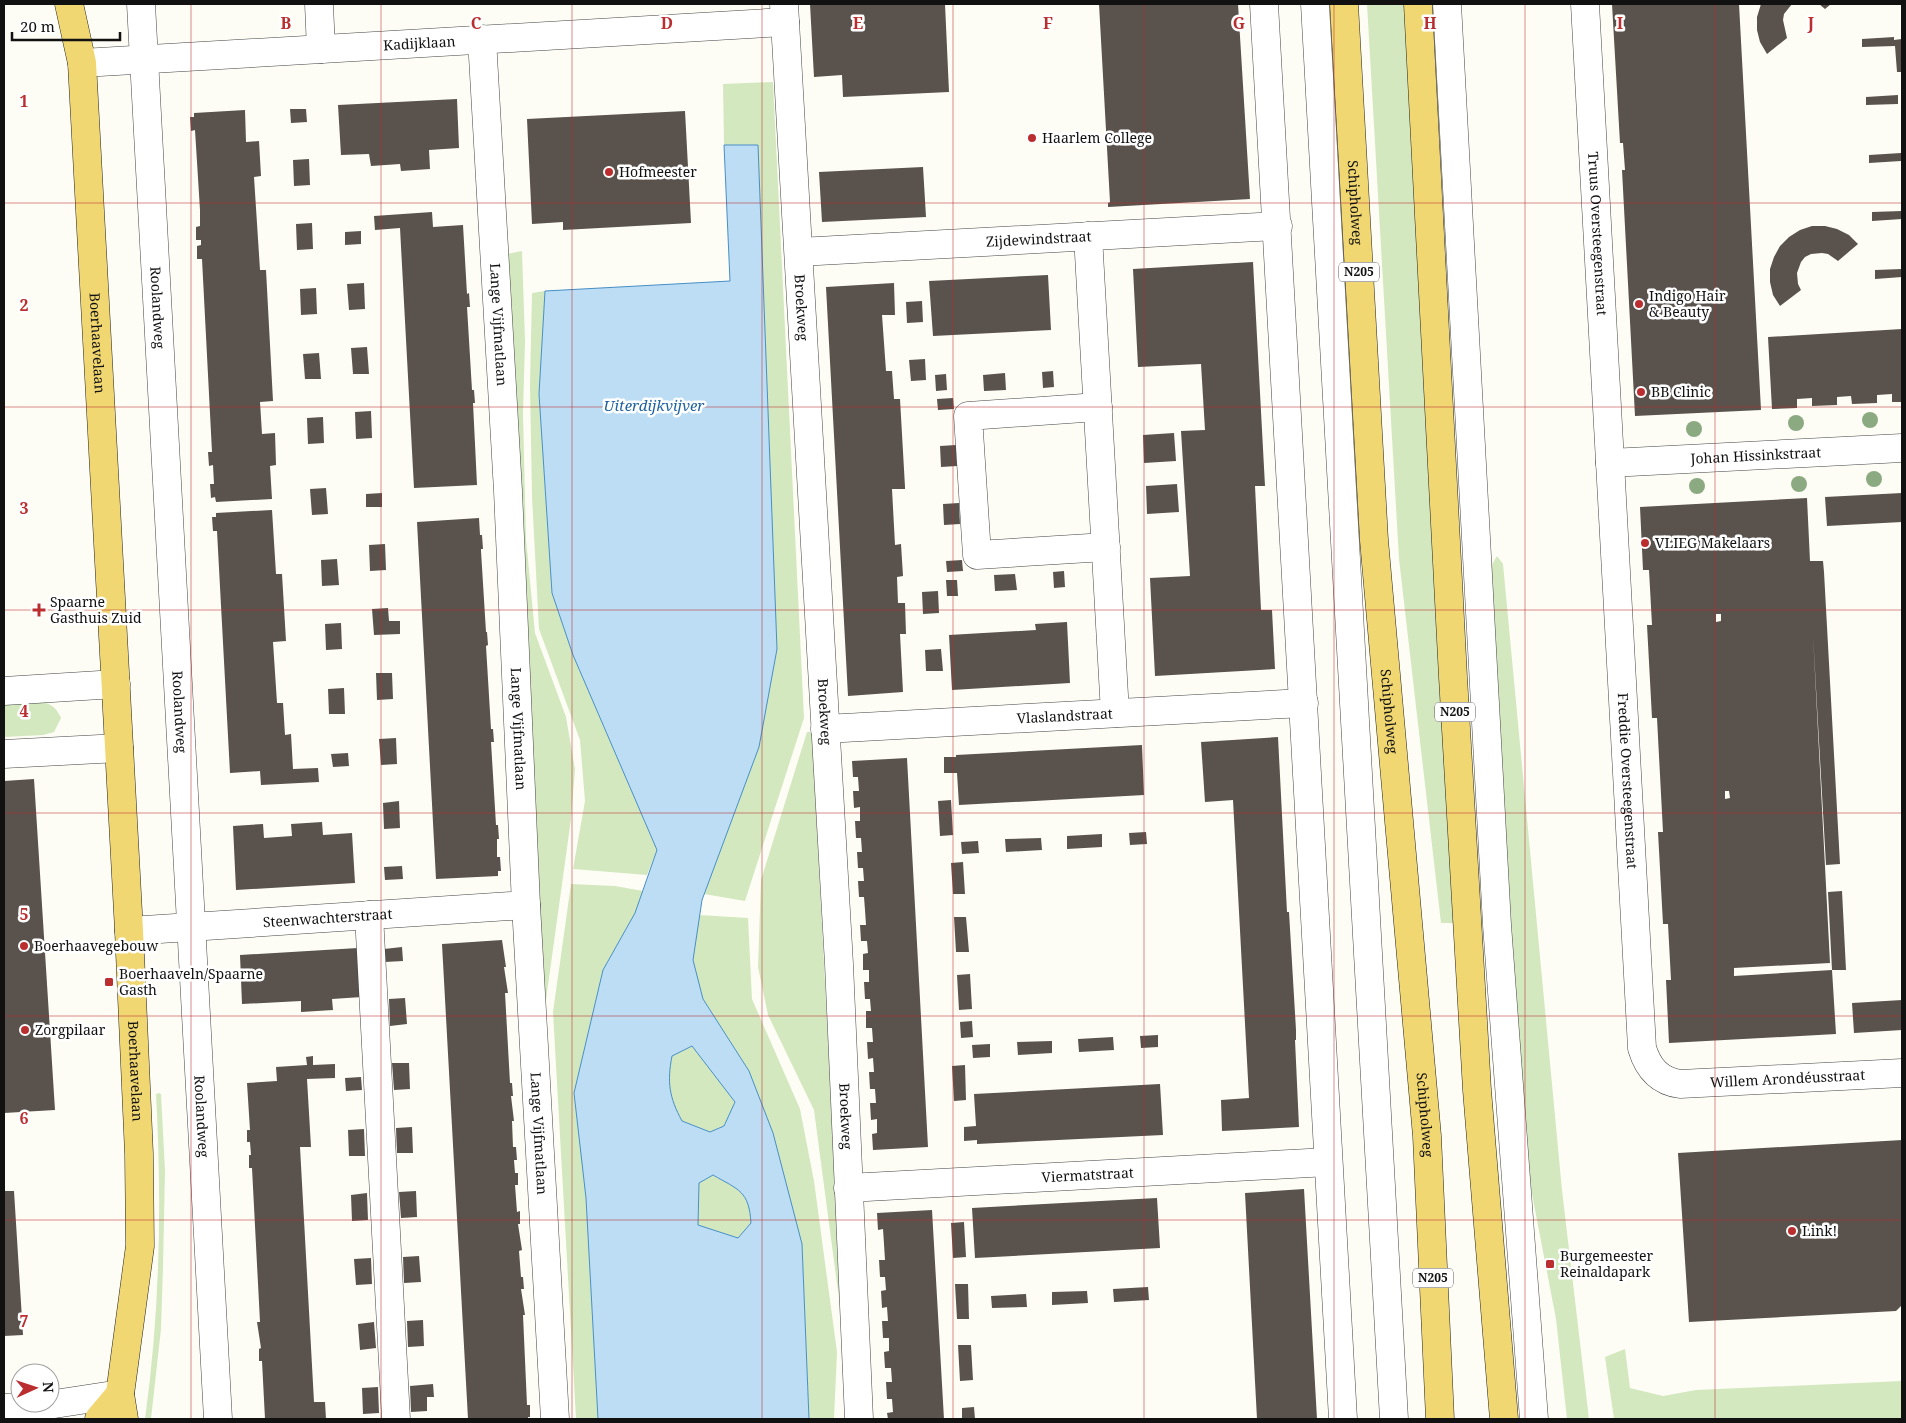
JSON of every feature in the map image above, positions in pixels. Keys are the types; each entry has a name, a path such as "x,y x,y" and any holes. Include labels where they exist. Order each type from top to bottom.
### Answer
{"main road":[{"name":"Boerhaavelaan","path":"69,4 82,63 129,931 139,1154 140,1246 122,1406"},
{"name":"Schipholweg","path":"1344,4 1374,540 1427,1136 1440,1419"},
{"name":"N205","path":"1418,4 1476,1080 1504,1419"},
{"path":"99,1419 122,1406"}],"street":[{"name":"Roolandweg","path":"141,4 218,1419"},
{"path":"319,4 321,49"},
{"path":"1264,4 1278,226 1343,1419"},
{"name":"Schipholweg","path":"1315,4 1394,1419"},
{"name":"N205","path":"1447,4 1497,925 1534,1419"},
{"name":"Truus Oversteegenstraat","path":"1584,4 1610,464"},
{"name":"Kadijklaan","path":"82,63 482,39 784,13"},
{"name":"Broekweg","path":"784,13 839,974 859,1419"},
{"name":"Lange Vijfmatlaan","path":"482,39 508,491 526,905 555,1419"},
{"name":"Zijdewindstraat","path":"799,252 1278,226"},
{"path":"1088,236 1115,713"},
{"path":"1098,407 968,416 977,555 1106,547"},
{"name":"Johan Hissinkstraat","path":"1610,464 1902,448"},
{"name":"Freddie Oversteegenstraat","path":"1610,464 1642,1048 1652,1070 1658,1076 1672,1083"},
{"path":"4,691 116,684"},
{"name":"Vlaslandstraat","path":"825,729 1304,703"},
{"path":"4,754 118,748"},
{"name":"Steenwachterstraat","path":"129,931 526,905"},
{"path":"369,915 396,1419"},
{"name":"Willem Arondéusstraat","path":"1672,1083 1689,1084 1902,1073"},
{"name":"Viermatstraat","path":"848,1188 1328,1162"},
{"path":"4,1408 48,1405 122,1406"}],"green space":[{"path":"1367,4 1404,4 1454,923 1441,923 1399,559"},
{"path":"773,82 804,718 745,901 704,894 759,747 758,145 724,145 723,84"},
{"path":"522,251 525,341 523,413 526,539 535,633 566,717 575,769 571,819 545,1007 501,255"},
{"path":"545,291 539,394 552,593 573,655 657,850 647,875 573,869 585,801 580,740 539,629 532,497 530,384 532,293"},
{"path":"1497,556 1503,564 1562,1190 1589,1419 1567,1419 1556,1319 1521,1137 1491,566"},
{"path":"43,702 54,708 61,718 54,732 43,735 4,737 4,705"},
{"path":"807,732 812,732 843,1329 814,1110 768,1015 758,967 761,880"},
{"path":"571,884 615,886 643,891 635,913 603,970 574,1093 586,1198 598,1419 576,1419 553,1012"},
{"path":"699,915 748,918 752,999 800,1109 814,1181 837,1352 834,1419 809,1419 802,1244 749,1071 703,999 693,960"},
{"path":"692,1046 735,1102 724,1126 710,1132 681,1121 670,1089 672,1055"},
{"path":"156,1094 161,1094 165,1171 161,1329 151,1419 145,1419 157,1297 159,1176"},
{"path":"713,1175 736,1188 748,1204 751,1223 738,1238 698,1225 699,1183"},
{"path":"1625,1349 1630,1388 1663,1396 1696,1390 1902,1381 1902,1419 1614,1419 1605,1357"}],"water":[{"name":"Uiterdijkvijver","path":"724,145 758,145 777,649 759,747 702,900 693,960 703,999 749,1071 773,1133 802,1244 809,1419 598,1419 586,1198 574,1093 603,970 635,913 657,850 573,655 552,593 539,394 545,291 730,281","holes":["692,1046 735,1102 724,1126 710,1132 682,1121 674,1104 670,1089 672,1056","713,1175 736,1188 748,1204 751,1223 738,1238 698,1225 699,1183"]}],"building":[{"path":"810,4 945,4 949,92 843,97 842,75 814,77"},
{"path":"1099,4 1238,4 1250,199 1108,207 1110,202"},
{"path":"1612,4 1739,4 1761,410 1635,416 1622,170 1625,170 1623,143 1620,143"},
{"path":"1761,4 1792,4 1784,14 1783,20 1787,38 1767,54 1760,42 1757,30 1757,17"},
{"path":"1819,4 1831,4 1825,9"},
{"path":"1894,37 1894,40 1902,39 1902,72 1897,72 1895,46 1862,47 1862,39"},
{"path":"1898,95 1898,104 1866,105 1866,97"},
{"path":"457,99 459,148 429,150 430,169 401,171 400,164 371,166 369,154 341,155 338,105"},
{"path":"290,109 306,109 307,122 291,123"},
{"path":"245,110 246,142 259,141 261,176 254,177 260,270 266,270 273,401 260,402 262,434 275,433 276,465 270,466 272,499 216,502 215,497 211,498 210,484 214,484 213,465 209,466 208,452 212,452 202,259 197,259 197,246 201,245 201,240 196,240 196,227 200,226 200,210 195,130 191,131 190,117 194,117 194,113"},
{"name":"Hofmeester","path":"685,111 691,223 563,230 563,222 532,224 527,119"},
{"path":"1901,153 1901,161 1869,163 1869,155"},
{"path":"309,159 310,185 294,186 293,160"},
{"path":"923,167 926,217 822,222 819,172"},
{"path":"1902,211 1902,219 1872,221 1872,212"},
{"path":"432,212 433,227 463,225 467,294 469,293 470,307 467,307 472,390 474,390 475,403 473,403 477,485 414,488 400,228 375,230 374,216"},
{"path":"312,223 313,249 297,250 296,224"},
{"path":"1812,226 1825,226 1837,229 1849,235 1858,244 1838,261 1828,254 1822,253 1811,254 1805,257 1797,273 1798,284 1801,290 1780,306 1773,295 1770,282 1770,269 1774,257 1780,246 1789,237 1800,230"},
{"path":"361,231 361,244 345,245 345,232"},
{"path":"1253,262 1265,486 1255,486 1261,610 1272,610 1275,669 1155,676 1150,578 1190,576 1181,431 1205,430 1201,364 1138,367 1133,269"},
{"path":"1902,269 1902,277 1875,279 1875,270"},
{"path":"1048,275 1051,330 933,336 929,281"},
{"path":"364,283 365,309 349,310 347,284"},
{"path":"894,283 895,315 882,315 886,371 892,371 894,399 900,399 905,487 905,489 892,489 895,545 901,544 903,576 897,577 898,603 905,603 906,634 900,634 903,692 848,696 826,287"},
{"path":"316,288 317,314 301,315 300,289"},
{"path":"922,301 923,322 907,323 906,302"},
{"path":"1902,329 1902,402 1892,402 1892,394 1877,395 1877,403 1852,404 1851,396 1837,397 1837,405 1812,406 1812,398 1797,399 1797,408 1772,409 1768,337"},
{"path":"367,347 369,374 353,374 351,348"},
{"path":"319,353 321,379 305,379 303,354"},
{"path":"925,359 926,380 911,381 909,360"},
{"path":"1053,371 1054,387 1043,388 1042,372"},
{"path":"1005,373 1006,390 984,391 983,375"},
{"path":"946,374 947,390 936,391 935,375"},
{"path":"953,398 954,409 938,410 937,399"},
{"path":"371,411 372,438 356,439 355,412"},
{"path":"323,417 324,443 308,444 307,418"},
{"path":"1174,433 1176,461 1144,463 1143,435"},
{"path":"956,445 957,466 941,467 940,446"},
{"path":"1177,484 1179,512 1147,514 1146,486"},
{"path":"326,488 328,514 312,515 310,489"},
{"path":"382,493 382,507 366,507 366,494"},
{"path":"1902,493 1902,522 1827,526 1825,497"},
{"path":"1807,498 1810,561 1823,561 1824,572 1840,864 1826,865 1813,635 1830,963 1734,968 1734,976 1832,970 1836,1034 1669,1043 1666,980 1671,980 1668,924 1663,924 1658,832 1663,832 1657,718 1652,718 1647,625 1652,625 1649,570 1643,570 1640,507","holes":["1716,614 1721,614 1721,621 1716,622","1725,791 1729,791 1730,798 1725,799"]},
{"path":"959,503 960,524 944,525 943,504"},
{"path":"272,510 276,574 282,574 286,641 273,642 277,703 283,703 285,735 291,734 293,769 318,768 319,782 261,785 260,771 230,773 217,531 213,531 212,517 216,517 216,513"},
{"path":"479,518 483,549 481,551 488,645 486,646 491,729 493,729 494,742 491,742 496,825 498,825 499,839 497,839 497,857 500,857 501,871 498,871 498,876 436,879 417,522"},
{"path":"385,544 386,570 370,571 369,545"},
{"path":"337,559 339,585 322,586 321,560"},
{"path":"962,560 963,571 947,572 946,561"},
{"path":"1064,571 1065,587 1054,588 1053,572"},
{"path":"1015,574 1017,590 995,591 994,575"},
{"path":"946,580 957,580 958,596 947,596"},
{"path":"938,591 939,613 923,614 922,592"},
{"path":"388,608 389,621 400,621 400,634 374,635 372,609"},
{"path":"1067,622 1070,683 952,690 949,635 1036,630 1035,624"},
{"path":"341,623 342,649 326,650 325,624"},
{"path":"941,649 943,671 926,671 925,650"},
{"path":"376,673 392,673 393,699 377,700"},
{"path":"344,688 345,714 329,714 328,689"},
{"path":"1278,737 1287,912 1289,912 1296,1030 1299,1127 1222,1131 1221,1100 1249,1098 1233,800 1205,802 1201,742"},
{"path":"396,738 397,764 381,765 379,739"},
{"path":"1142,745 1144,795 959,805 957,773 944,773 944,757 956,757 956,755"},
{"path":"348,753 349,766 333,767 331,754"},
{"path":"907,758 928,1147 873,1150 872,1134 877,1133 877,1119 871,1120 870,1103 876,1103 875,1089 870,1089 869,1072 874,1072 873,1058 868,1059 867,1042 873,1042 872,1028 866,1028 866,1011 871,1011 870,999 865,999 864,982 869,982 869,970 863,970 863,954 868,953 867,941 861,941 860,925 866,925 864,897 859,897 858,881 864,881 863,868 858,868 857,852 862,852 861,838 856,838 855,821 860,821 860,807 854,808 853,791 859,791 858,777 853,777 852,761"},
{"name":"Boerhaavegebouw","path":"34,779 55,1110 4,1113 4,781"},
{"path":"951,800 953,835 940,836 938,801"},
{"path":"399,801 400,828 384,829 383,803"},
{"path":"322,822 323,835 352,833 355,883 236,890 233,826 263,824 264,838 292,836 291,824"},
{"path":"1146,832 1147,844 1130,845 1129,833"},
{"path":"1102,834 1102,847 1067,849 1067,836"},
{"path":"1041,838 1042,850 1006,852 1005,839"},
{"path":"978,841 979,853 962,854 961,842"},
{"path":"963,862 965,894 953,894 951,863"},
{"path":"402,866 403,879 385,880 384,867"},
{"path":"1842,891 1846,970 1832,970 1828,892"},
{"path":"954,917 966,917 969,952 956,952"},
{"path":"502,940 508,993 505,993 510,1083 512,1083 513,1096 511,1096 514,1121 512,1121 513,1147 516,1147 517,1160 514,1160 515,1173 518,1173 518,1185 515,1185 517,1212 520,1211 520,1224 518,1224 522,1250 519,1251 524,1289 521,1289 525,1315 523,1315 527,1405 530,1405 530,1417 528,1419 468,1419 442,944"},
{"path":"402,947 403,961 385,962 384,949"},
{"path":"358,948 362,997 332,999 333,1010 301,1012 301,1001 242,1004 240,955"},
{"path":"970,974 972,1009 959,1010 957,975"},
{"path":"405,998 407,1024 390,1026 389,999"},
{"path":"1902,1000 1902,1030 1854,1033 1852,1003"},
{"path":"972,1021 973,1037 961,1038 960,1022"},
{"path":"1158,1035 1158,1047 1141,1048 1140,1036"},
{"path":"1113,1037 1114,1050 1079,1052 1078,1039"},
{"path":"1052,1041 1052,1053 1018,1055 1017,1042"},
{"path":"990,1044 990,1057 973,1058 972,1045"},
{"path":"313,1056 313,1065 335,1064 335,1078 307,1079 311,1147 300,1147 314,1402 325,1402 326,1419 265,1419 262,1361 259,1361 259,1349 261,1348 257,1322 260,1322 252,1168 249,1168 250,1142 247,1142 247,1130 250,1130 247,1083 277,1081 276,1067 307,1065 306,1057"},
{"path":"392,1063 409,1063 410,1089 394,1090"},
{"path":"965,1065 966,1100 954,1101 952,1066"},
{"path":"361,1077 362,1090 346,1091 345,1078"},
{"path":"1160,1084 1163,1135 977,1144 977,1140 964,1141 964,1127 976,1126 974,1094"},
{"path":"412,1127 413,1153 397,1153 396,1128"},
{"path":"364,1129 365,1156 349,1156 348,1130"},
{"name":"Link!","path":"1902,1140 1902,1305 1896,1311 1689,1322 1678,1153"},
{"path":"1304,1189 1317,1419 1257,1419 1245,1193"},
{"path":"4,1191 14,1191 23,1335 4,1336"},
{"path":"416,1191 417,1217 401,1218 399,1192"},
{"path":"367,1193 368,1220 352,1221 351,1195"},
{"path":"1157,1198 1160,1248 975,1258 972,1208"},
{"path":"932,1210 944,1419 888,1419 887,1413 893,1412 892,1399 887,1399 886,1382 892,1382 891,1368 885,1368 884,1352 889,1351 889,1338 883,1338 882,1321 888,1321 887,1307 882,1308 881,1291 886,1290 885,1277 880,1277 879,1260 885,1260 883,1229 878,1230 877,1213"},
{"path":"964,1222 966,1257 953,1258 951,1223"},
{"path":"419,1256 421,1282 404,1283 403,1257"},
{"path":"371,1258 372,1284 356,1285 354,1259"},
{"path":"955,1284 968,1284 969,1319 957,1319"},
{"path":"1148,1287 1149,1300 1114,1302 1113,1289"},
{"path":"1087,1291 1088,1303 1052,1305 1052,1292"},
{"path":"1026,1294 1027,1307 992,1308 991,1296"},
{"path":"423,1320 424,1346 408,1347 407,1321"},
{"path":"374,1322 376,1348 360,1350 358,1324"},
{"path":"958,1345 971,1345 973,1380 960,1381"},
{"path":"433,1384 434,1397 427,1397 427,1411 411,1412 410,1386"},
{"path":"378,1387 379,1413 363,1414 362,1388"},
{"path":"974,1407 975,1419 962,1419 962,1408"}],"place":[{"name":"Haarlem College","path":"1032,138"},
{"name":"Hofmeester","path":"609,172"},
{"name":"Indigo Hair & Beauty","path":"1639,304"},
{"name":"BB Clinic","path":"1641,392"},
{"name":"VLIEG Makelaars","path":"1645,543"},
{"name":"Spaarne Gasthuis Zuid","path":"39,610"},
{"name":"Boerhaavegebouw","path":"24,946"},
{"name":"Boerhaaveln/Spaarne Gasth","path":"109,982"},
{"name":"Zorgpilaar","path":"25,1030"},
{"name":"Link!","path":"1792,1231"},
{"name":"Burgemeester Reinaldapark","path":"1550,1264"}]}
